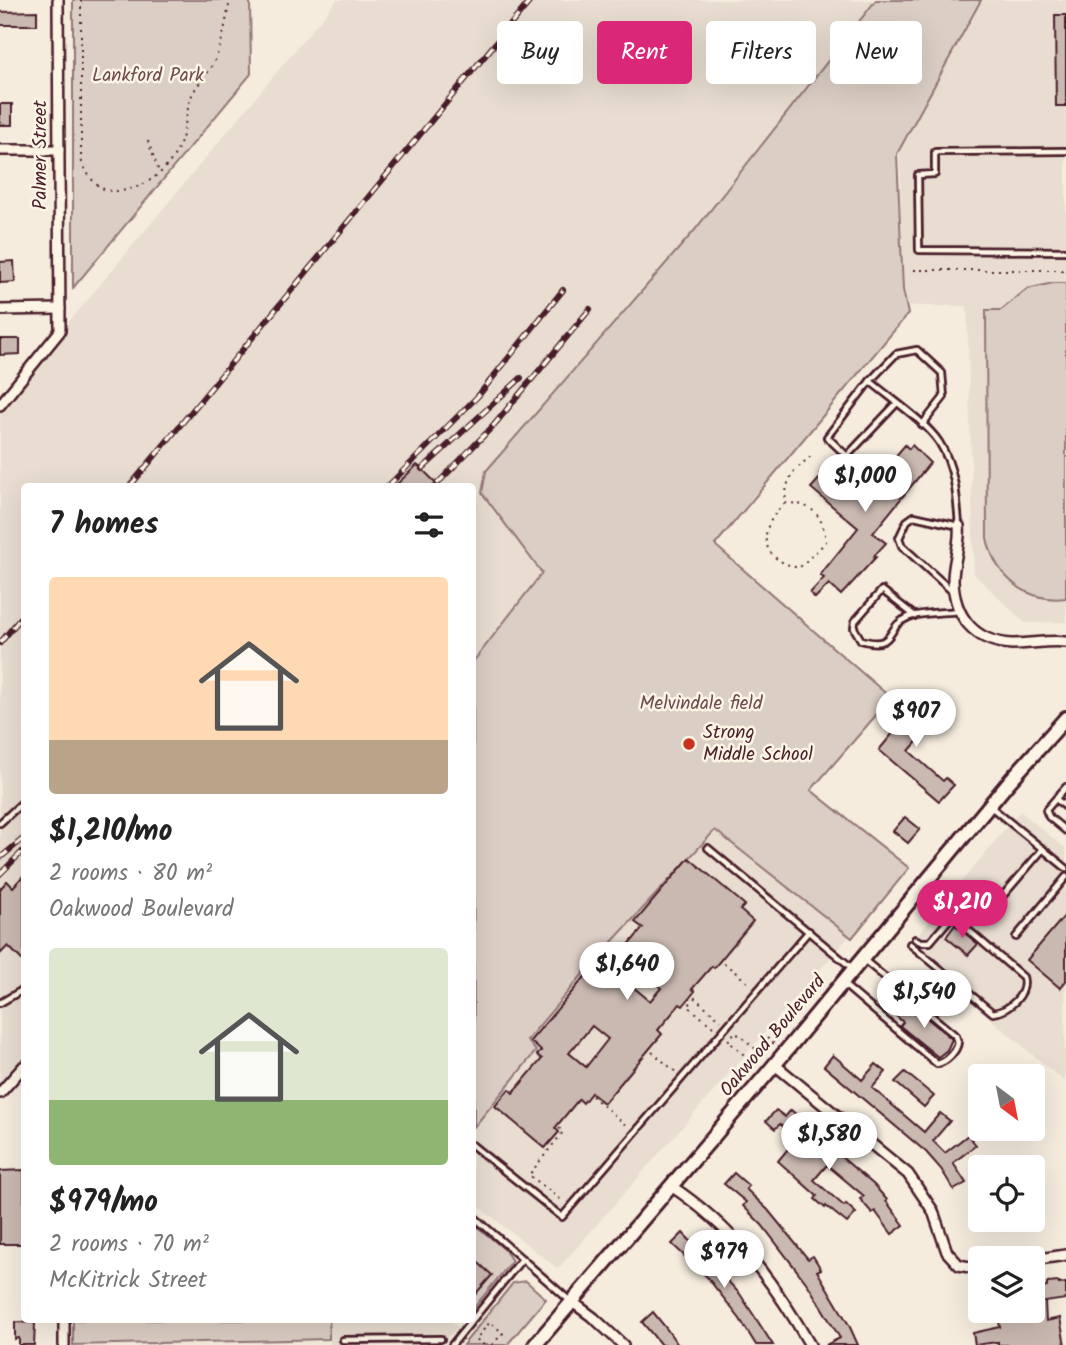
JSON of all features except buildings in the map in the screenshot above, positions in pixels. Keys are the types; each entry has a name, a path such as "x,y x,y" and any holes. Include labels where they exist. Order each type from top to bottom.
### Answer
{"main road":[{"name":"Oakwood Boulevard","path":"535,1345 775,1065 989,805 1066,718"}],"street":[{"name":"Palmer Street","path":"0,405 60,331 58,0"},
{"path":"0,150 59,150"},
{"path":"0,310 60,309"},
{"path":"959,526 953,592 962,618 987,639 1008,644 1061,642 1066,650"},
{"path":"775,1065 908,1174 933,1210 947,1252 959,1265 968,1267"},
{"path":"0,1093 21,1069"},
{"path":"671,1186 694,1201 737,1239 768,1278 810,1345"},
{"path":"1045,1258 1066,1255"},
{"path":"571,1301 623,1345"},
{"path":"64,1323 64,1345"}],"lane":[{"path":"1066,151 935,152 935,174 918,175 918,218 919,250 1066,251"},
{"path":"897,404 847,456 827,437 870,381 895,354 918,351 942,373 944,397 922,425"},
{"path":"870,381 932,434 945,453 956,491 959,526 914,516 907,521 899,538 902,546 953,592"},
{"path":"915,617 882,590 855,621 854,628 861,640 876,644 882,643 906,618 915,617 960,611"},
{"path":"1066,786 1046,810 1066,831"},
{"path":"1056,799 1066,807"},
{"path":"0,823 21,804"},
{"path":"989,805 1066,868"},
{"path":"708,848 853,970"},
{"path":"988,913 1043,849"},
{"path":"1016,937 1066,877"},
{"path":"910,944 993,1013 1009,1008 1022,991 1025,984 1023,977 952,916 930,942 915,939"},
{"path":"476,1148 562,1217 808,931"},
{"path":"842,984 937,1064 945,1061 957,1048 957,1038 863,959"},
{"path":"0,1003 21,991"},
{"path":"476,1219 571,1301"},
{"path":"476,1316 522,1259"},
{"path":"452,1345 470,1323"},
{"path":"343,1340 441,1339"}],"path":[{"path":"81,0 81,160 97,186 111,192 131,190 152,180 171,162 182,139 192,95 219,49 230,0"},
{"path":"148,141 160,173"},
{"path":"914,270 1066,270"},
{"path":"785,503 800,503 815,511 825,529 826,542 799,568 786,565 772,554 766,542 766,530 772,516 785,503 786,482 813,454"},
{"path":"724,962 752,986"},
{"path":"876,1007 892,985"},
{"path":"886,1016 904,996"},
{"path":"716,1029 688,1006 695,998 722,1021"},
{"path":"884,998 896,1008"},
{"path":"757,1050 735,1032 728,1041 757,1067"},
{"path":"767,1038 775,1045"},
{"path":"652,1052 677,1073"},
{"path":"592,1096 630,1129"},
{"path":"559,1128 564,1132 529,1175 562,1201 569,1200"},
{"path":"484,1345 476,1339 491,1322 503,1333 492,1345"},
{"path":"495,1341 500,1345"}],"shaded area":[{"path":"337,0 876,0 859,21 830,21 830,58 816,76 816,21 706,21 706,84 810,84 694,231 542,573 476,658 476,483 21,483 21,1069 0,1093 0,405"},
{"name":"Strong Middle School","path":"896,0 1066,0 1066,622 1025,623 974,574 967,306 907,306 908,314 715,545 891,698 811,790 909,868 558,1269 476,1204 476,900 679,541 902,246 898,84 922,84 922,21 897,21"},
{"path":"1020,811 1066,849 1065,1082 1045,1064 907,948"},
{"path":"331,1323 453,1323 458,1327 440,1345 330,1345"}],"green space":[{"name":"Lankford Park","path":"73,0 250,0 251,74 73,288"},
{"name":"Melvindale field","path":"876,0 981,0 897,154 903,290 908,314 715,545 891,698 811,790 909,868 852,938 715,830 588,968 527,1040 536,1051 476,1125 476,658 542,573 482,493 486,471 694,231 810,84 816,84 816,76 830,58 830,84 922,84 922,21 859,21"},
{"path":"1066,283 1066,598 1038,596 1015,584 997,564 987,538 986,310 1001,310 1027,289"},
{"path":"476,1226 504,1249 512,1261 476,1305"},
{"path":"526,1281 546,1299 507,1345 463,1345 513,1283"},
{"path":"73,1323 329,1323 329,1339 73,1345"}],"railway":[{"path":"132,483 531,0"},
{"path":"391,483 478,396 563,290"},
{"path":"438,483 494,425 590,309"},
{"path":"422,469 521,378"},
{"path":"0,643 21,618"},
{"path":"0,858 21,840"},
{"path":"0,874 21,853"}],"place":[{"name":"Strong Middle School","path":"689,744"}]}
